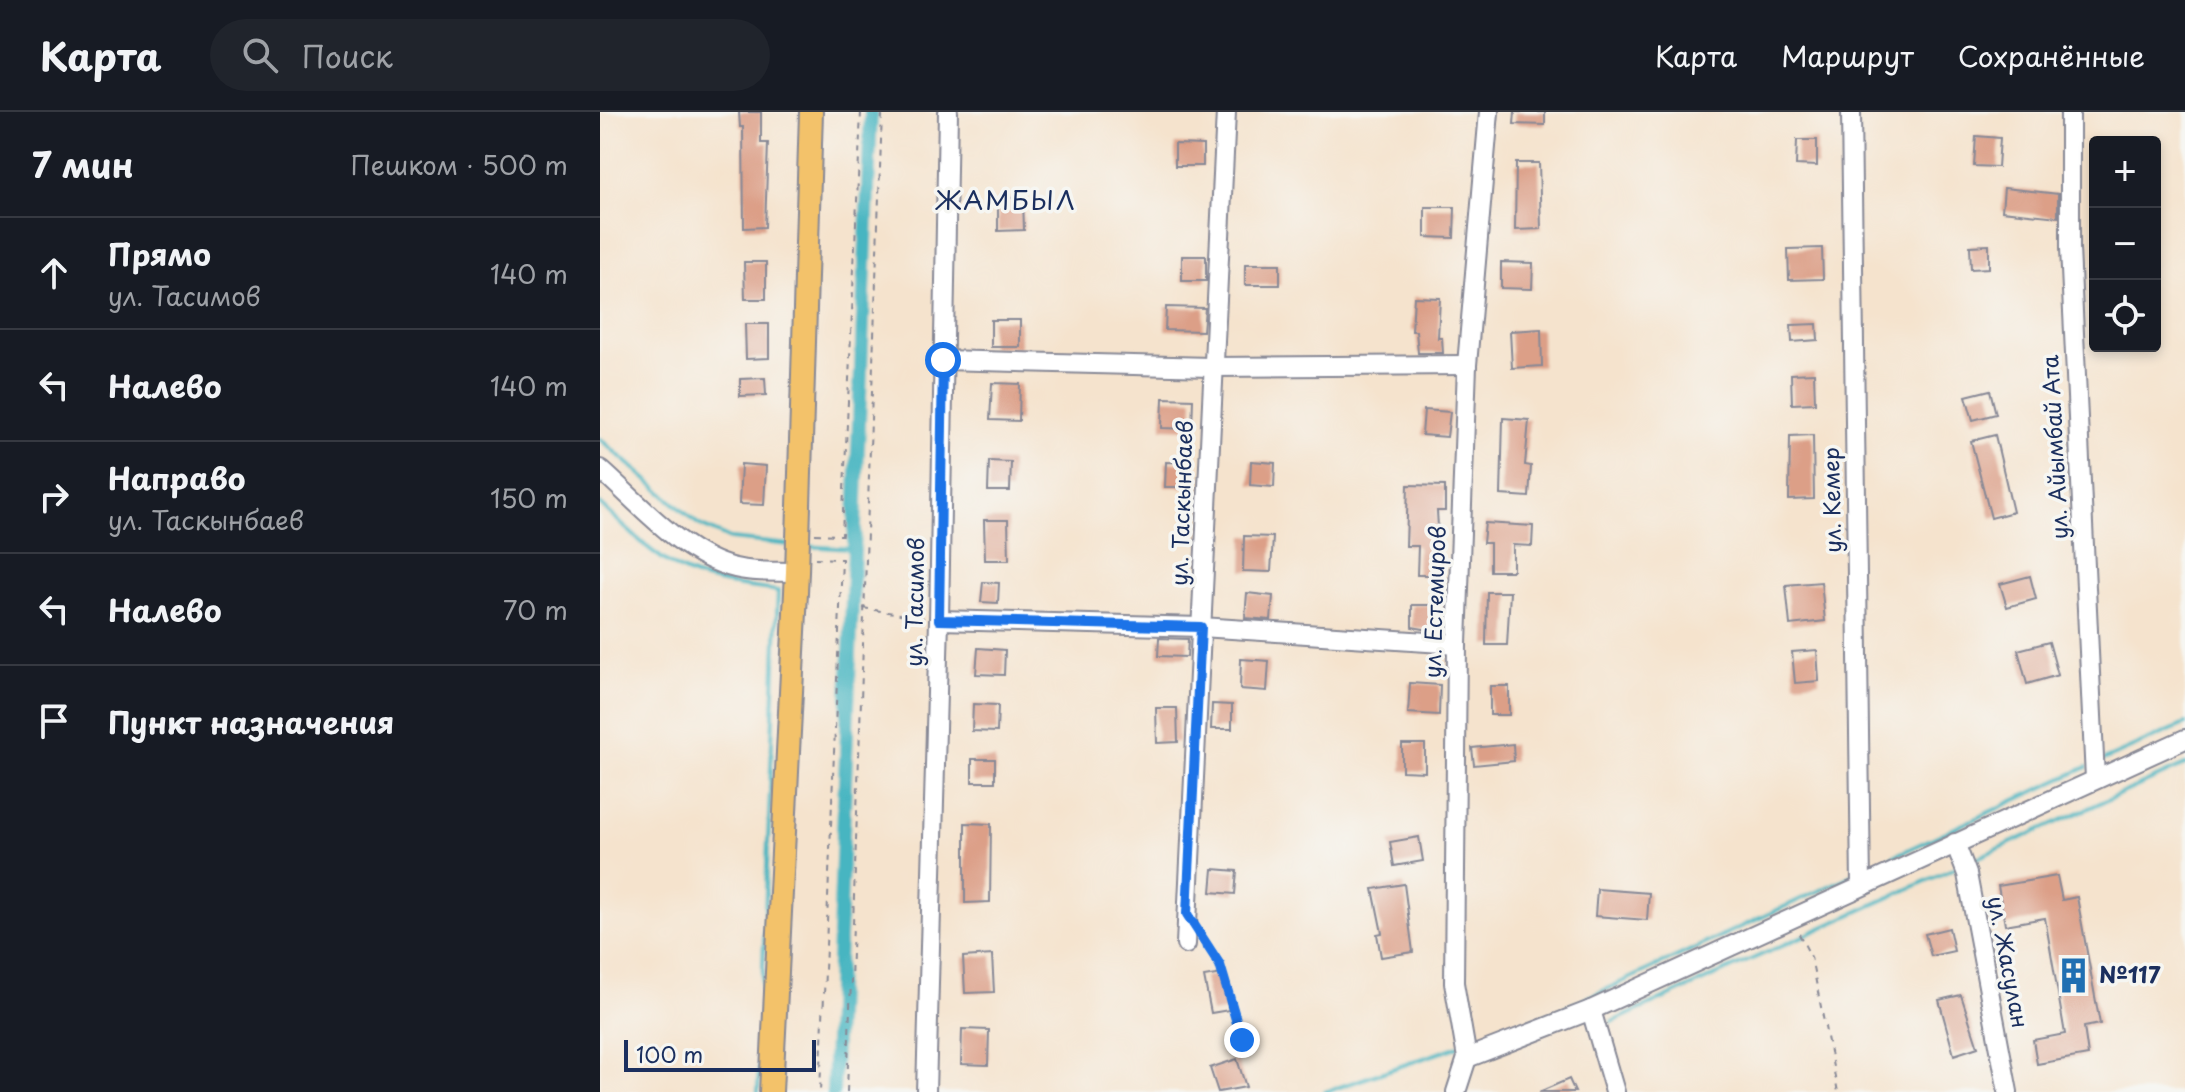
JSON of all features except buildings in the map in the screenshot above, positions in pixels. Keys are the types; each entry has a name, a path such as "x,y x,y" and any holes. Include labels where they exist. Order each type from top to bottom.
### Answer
{"main road":[{"path":"771,1092 798,565 811,112"}],"street":[{"name":"ул. Тасимов","path":"926,1092 939,620 948,112"},
{"name":"ул. Таскынбаев","path":"1195,942 1201,627 1211,367 1226,112"},
{"name":"ул. Естемиров","path":"1456,1092 1467,1058 1454,983 1457,644 1467,365 1489,112"},
{"name":"ул. Кемер","path":"1851,112 1861,886"},
{"name":"ул. Айымбай Ата","path":"2070,112 2070,248 2095,779"},
{"path":"943,360 1211,367 1467,365"},
{"path":"600,469 682,541 708,557 735,568 798,565"},
{"path":"939,620 1201,627 1457,644"},
{"path":"1467,1058 1591,1010 2185,739"},
{"name":"ул. Жасулан","path":"1955,843 1967,874 2008,1092"},
{"path":"1591,1010 1615,1092"}],"path":[{"path":"798,534 842,535 861,112"},
{"path":"847,1092 882,112"},
{"path":"798,565 842,559 820,1092"},
{"path":"862,608 939,620"},
{"path":"1791,919 1811,957 1838,1092"},
{"path":"1195,942 1220,965 1242,1040"}],"waterway":[{"path":"833,1092 871,112"},
{"path":"600,439 698,524 730,539 791,545"},
{"path":"600,504 644,544 680,569 714,581 778,591 758,1092"},
{"path":"804,546 853,549"},
{"path":"2099,762 2185,724"},
{"path":"1968,862 2185,765"},
{"path":"1866,869 2087,767"},
{"path":"1612,1022 1957,867"},
{"path":"1471,1042 1555,1013 1855,874"},
{"path":"1325,1092 1459,1046"}],"place":[{"name":"№117","path":"2073,975"}],"district":[{"name":"ЖАМБЫЛ","path":"1006,201"}],"route":[{"path":"943,360 939,620 1201,627 1187,914 1220,965 1242,1040"}]}
